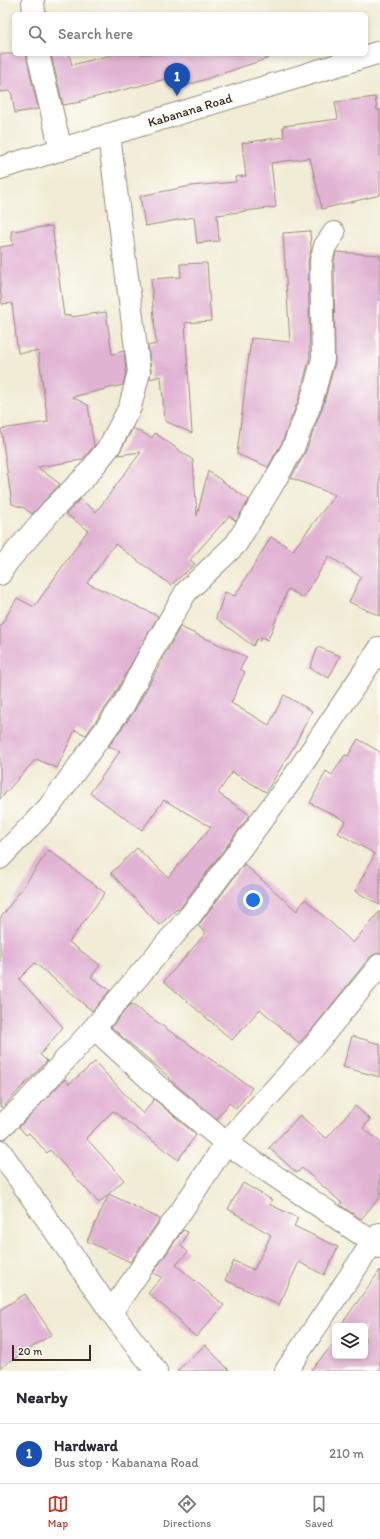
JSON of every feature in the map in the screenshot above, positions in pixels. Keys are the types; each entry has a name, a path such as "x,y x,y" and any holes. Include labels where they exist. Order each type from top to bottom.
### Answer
{"street":[{"path":"33,0 34,12"},
{"name":"Kabanana Road","path":"368,56 380,52"},
{"path":"38,56 60,150"},
{"name":"Kabanana Road","path":"0,168 367,56"},
{"path":"0,574 6,562 52,510 86,476 109,447 130,407 139,372 109,135"},
{"path":"0,858 49,807 124,704 149,656 186,592 236,544 293,448 311,402 323,359 321,261 325,246 334,232"},
{"path":"0,1128 26,1103 94,1028 195,910 293,778 380,648"},
{"path":"111,1312 188,1201 226,1143 314,1046 380,965"},
{"path":"94,1028 156,1085 226,1143 378,1241 286,1371"},
{"path":"0,1151 111,1312 156,1371"}],"building":[{"path":"0,54 26,56 38,109 15,113 11,91 0,92"},
{"path":"51,56 70,56 72,65 107,56 268,56 269,58 185,86 182,75 80,101 81,102 63,105"},
{"path":"375,97 377,110 380,110 380,195 322,209 310,158 271,163 276,207 217,215 219,241 197,243 194,217 145,226 140,196 191,186 236,182 235,177 246,176 242,143 284,137 283,126 338,119 335,102"},
{"path":"52,226 64,316 71,315 71,317 106,312 112,354 124,351 126,371 123,385 72,397 88,405 94,446 82,460 37,467 60,484 32,514 24,508 12,504 1,429 48,422 38,351 18,353 12,303 2,304 0,288 0,247 13,245 11,231"},
{"path":"310,231 311,249 308,261 310,357 299,398 282,443 268,467 237,454 251,338 290,342 283,233"},
{"path":"336,252 380,255 380,616 349,602 361,577 329,556 303,598 288,589 268,640 261,637 260,641 257,639 253,646 216,618 225,592 235,596 271,537 293,550 335,495 291,478 305,453 323,406 335,362 334,263"},
{"path":"207,263 211,321 185,323 192,433 165,421 161,376 150,379 151,370 148,346 156,344 151,279 181,277 180,264"},
{"path":"133,428 152,438 155,433 193,460 197,516 208,471 249,500 236,521 229,516 190,560 195,564 171,585 115,544 87,583 158,616 113,697 86,735 75,730 57,768 36,759 0,799 0,627 17,598 34,607 88,530 66,514 80,499 96,512 141,452 118,455"},
{"path":"180,627 247,657 240,669 245,672 231,703 269,725 284,695 312,711 293,748 266,792 232,772 218,793 250,815 180,908 159,925 111,873 137,848 168,877 211,827 164,800 142,830 90,793 120,751 109,746 135,710"},
{"path":"318,647 340,656 329,678 310,668"},
{"path":"358,739 380,752 380,905 355,891 375,854 338,833 346,821 310,803 326,771 332,775 345,755 348,756"},
{"path":"49,850 105,893 69,942 100,965 91,977 110,990 92,1011 35,963 19,979 63,1027 40,1055 47,1061 2,1108 0,1105 0,919"},
{"path":"244,864 297,911 305,899 353,943 380,911 380,953 370,957 314,1027 299,1043 260,1009 232,1040 164,981 206,933 198,926"},
{"path":"131,1004 252,1088 236,1109 229,1103 217,1119 169,1079 170,1078 111,1027"},
{"path":"352,1036 380,1044 380,1077 343,1067"},
{"path":"95,1062 143,1114 154,1099 196,1135 178,1160 113,1111 86,1138 124,1180 99,1203 50,1150 47,1153 29,1133 26,1135 19,1127 65,1079 69,1084"},
{"path":"355,1106 370,1119 363,1128 380,1142 380,1197 361,1219 340,1205 342,1203 302,1168 297,1173 269,1148 300,1115 327,1138"},
{"path":"243,1183 272,1200 269,1204 298,1218 294,1226 338,1247 324,1275 299,1262 279,1305 225,1280 234,1261 254,1270 271,1235 228,1209"},
{"path":"109,1194 160,1219 130,1262 87,1241"},
{"path":"183,1230 188,1232 181,1246 188,1252 176,1265 224,1305 196,1337 179,1323 181,1321 148,1293 162,1277 153,1273"},
{"path":"380,1270 380,1371 310,1371 332,1345 332,1359 368,1359 368,1323 342,1323"},
{"path":"25,1294 52,1334 0,1368 0,1310"},
{"path":"205,1345 230,1371 177,1371"}],"place":[{"name":"Hardward","path":"177,96"}]}
